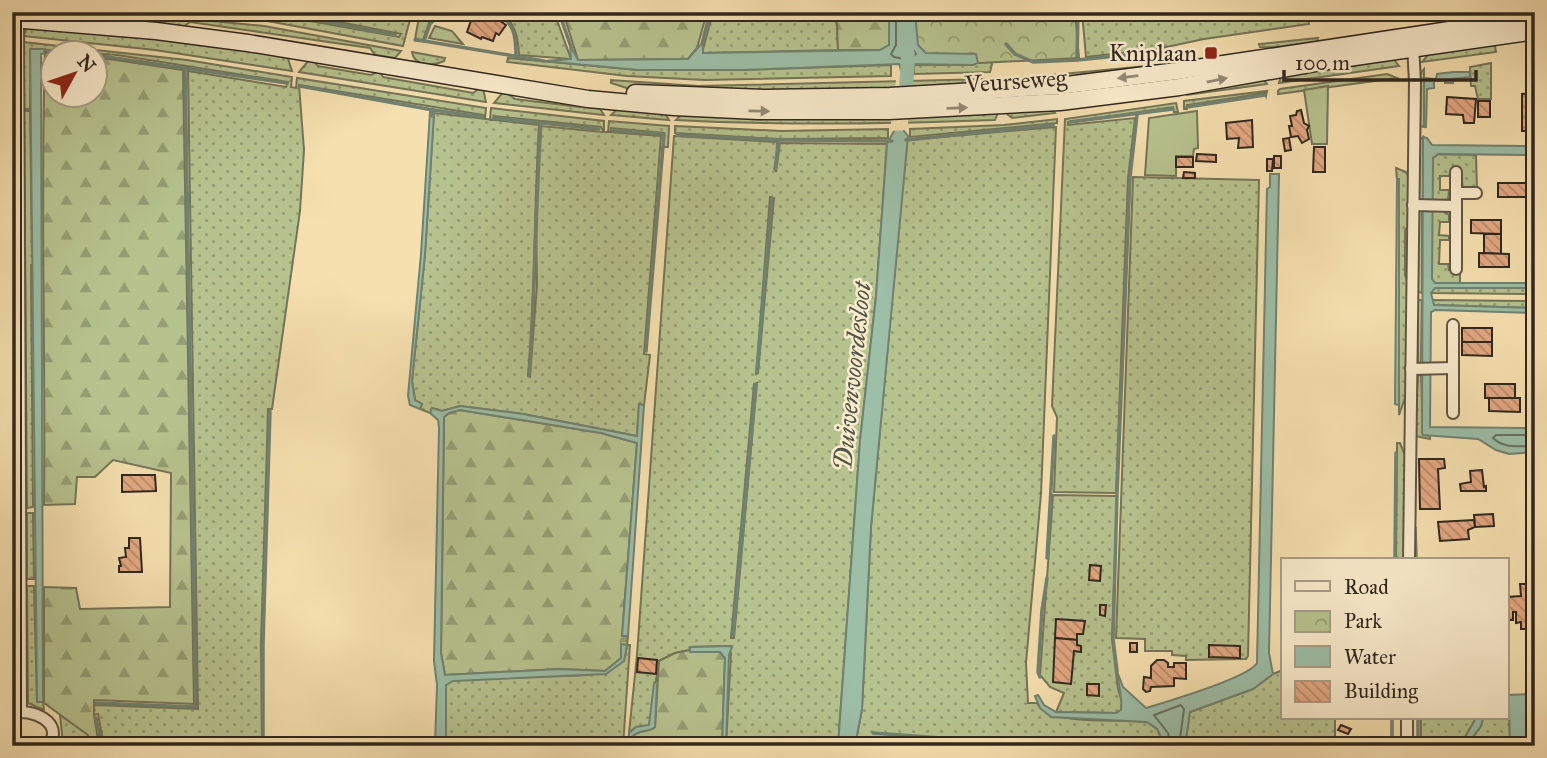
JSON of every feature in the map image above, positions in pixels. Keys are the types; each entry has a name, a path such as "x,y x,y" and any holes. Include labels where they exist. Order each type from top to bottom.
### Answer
{"main road":[{"name":"Veurseweg","path":"15,20 156,31 248,43 588,99 758,111 912,102 1073,101 1179,87 1535,17"},
{"name":"Veurseweg","path":"1413,42 1535,31"}],"street":[{"path":"15,20 17,712 41,715 49,723 53,740 48,746"},
{"path":"1409,558 1415,369 1413,42"},
{"path":"1456,172 1456,269"},
{"path":"1455,193 1476,193"},
{"path":"1416,205 1455,205"},
{"path":"1453,325 1453,413"},
{"path":"1415,369 1453,368"},
{"path":"1407,746 1408,720"}],"green space":[{"path":"12,12 125,12 152,15 142,22"},
{"path":"192,12 260,12 399,37 401,34 287,12 412,12 403,46 262,20"},
{"path":"420,12 438,12 429,23 423,40 415,39"},
{"path":"501,12 554,12 571,59 519,55 515,32"},
{"path":"563,12 707,12 697,48 688,59 578,60"},
{"path":"713,12 832,12 837,24 838,50 702,53"},
{"path":"832,12 889,12 889,45 880,50 838,50 837,24"},
{"path":"896,12 1075,12 1079,58 980,63 900,61"},
{"path":"1082,12 1307,12 1309,24 1204,39 1157,49 1086,57"},
{"path":"1326,12 1389,12 1327,21"},
{"path":"160,16 264,26 401,51 395,58 375,55 370,48 190,22 183,27 166,25"},
{"path":"435,26 452,31 463,44 429,38"},
{"path":"28,27 156,39 287,56 292,71 108,45 108,38 23,36"},
{"path":"1318,38 1317,42 1299,48 1260,47 1259,44"},
{"path":"23,42 38,44 38,49 31,49 30,109 23,109"},
{"path":"1457,46 1495,46 1496,52 1422,62 1430,53"},
{"path":"982,50 992,64 990,72 914,74 914,65 973,65"},
{"path":"108,51 187,60 292,77 291,87 296,88 297,78 486,108 485,119 483,115 299,85 304,150 300,211 272,409 268,409 261,644 262,746 104,746 98,714 94,715 94,705 198,709 188,71 286,87 288,82 108,54"},
{"path":"412,52 445,58 440,63 425,64 416,60"},
{"path":"1196,54 1197,61 1036,84 1019,78 1158,65"},
{"path":"1392,57 1399,66 1279,83 1281,76"},
{"path":"508,58 638,70 891,65 891,76 705,80 627,76 507,62"},
{"path":"108,59 183,70 194,704 94,700 99,746 82,746 88,735 44,703 44,587 76,588 80,609 170,607 171,473 113,460 95,477 77,477 75,504 44,505 44,108 108,108"},
{"path":"309,60 313,60 318,66 371,75 379,71 383,77 473,93 483,88 486,102 299,72"},
{"path":"1491,63 1491,99 1478,99 1475,86 1471,86 1470,67"},
{"path":"1424,69 1424,127 1419,126 1420,74"},
{"path":"1387,74 1397,78 1278,94 1280,89"},
{"path":"985,79 973,87 886,92 630,89 611,83 611,80 698,86"},
{"path":"1264,80 1267,84 1187,95 1186,90"},
{"path":"1328,86 1327,144 1312,144 1304,90"},
{"path":"504,91 515,99 580,107 597,104 604,115 494,103"},
{"path":"1267,91 1266,96 1265,93 1187,105 1187,109 1184,109 1184,101"},
{"path":"1176,103 1178,112 1174,112 1173,107 1068,122 1068,125 1135,118 1128,178 1116,493 1054,492 1057,417 1052,406 1065,119"},
{"path":"621,106 663,110 669,120 611,115"},
{"path":"491,108 604,121 604,132 608,132 609,121 669,126 668,147 664,147 664,133 611,128 610,132 661,136 644,354 650,355 644,405 639,405 637,436 523,414 460,406 442,411 432,408 430,413 420,409 422,404 415,400 412,381 425,254 434,113 490,119","holes":["494,116 601,127 604,132 541,126 536,217 537,285 530,377 539,125 493,120"]},
{"path":"1052,109 1055,113 1012,118 1006,111"},
{"path":"999,110 995,120 796,124 676,120 684,112"},
{"path":"24,111 30,111 32,257 44,256 44,264 31,265 33,507 27,508"},
{"path":"1197,111 1198,148 1194,149 1193,156 1176,156 1176,176 1145,175 1149,118"},
{"path":"1057,119 1057,123 910,137 910,129 1004,125"},
{"path":"675,126 781,131 888,129 888,138 779,139 675,133"},
{"path":"1056,127 1041,494 1026,663 1028,703 1037,703 1044,711 1071,719 1147,722 1157,729 1165,746 855,746 862,709 871,527 907,140"},
{"path":"674,136 777,142 776,172 780,143 887,144 876,296 860,441 838,746 726,746 731,653 727,646 691,647 690,650 675,653 659,661 649,726 636,727 629,733 637,655","holes":["770,197 774,198 756,374","757,383 734,638 731,638 754,384"]},
{"path":"1423,137 1423,201 1419,201 1419,140"},
{"path":"1438,154 1476,155 1477,190 1463,189 1460,169 1452,169 1449,176 1440,176 1440,190 1449,190 1448,200 1432,201 1433,158"},
{"path":"1396,168 1406,172 1408,176 1409,226 1405,230 1405,275 1408,283 1406,395 1399,415 1399,180"},
{"path":"1133,177 1259,180 1246,659 1186,660 1186,656 1172,655 1172,651 1145,651 1145,639 1116,638"},
{"path":"1419,210 1422,210 1422,293 1417,291"},
{"path":"1432,211 1443,211 1449,215 1449,222 1440,222 1439,235 1449,236 1449,240 1440,240 1439,264 1448,264 1449,270 1460,270 1460,283 1435,283 1431,279"},
{"path":"1435,288 1535,288 1535,294 1431,293"},
{"path":"1418,300 1422,300 1421,364 1418,364"},
{"path":"1431,300 1535,301 1535,308 1434,305"},
{"path":"1418,374 1421,374 1423,435 1430,436 1430,439 1415,436"},
{"path":"460,410 601,433 637,443 622,636 628,636 627,645 621,645 621,658 605,671 560,669 445,675 441,653 444,417"},
{"path":"1397,443 1400,443 1405,455 1405,558 1396,558"},
{"path":"1053,495 1117,496 1112,639 1122,702 1121,710 1116,713 1056,712 1064,693 1050,687 1040,675"},
{"path":"27,513 33,513 34,579 27,579"},
{"path":"12,571 15,571 15,704 12,705"},
{"path":"27,586 34,586 37,702 43,702 44,710 28,703"},
{"path":"627,645 630,645 623,746 446,746 446,685 453,680 589,675 624,661"},
{"path":"690,650 720,652 725,658 722,746 633,746 633,736 655,727 659,661 675,653"},
{"path":"1281,671 1281,720 1335,720 1335,746 1185,745 1190,712 1253,689"},
{"path":"1509,704 1510,743 1490,745 1470,741 1482,720 1508,720"},
{"path":"60,715 89,735 82,746 61,746"},
{"path":"1421,720 1475,720 1460,746 1421,746"}],"water":[{"path":"889,12 915,12 918,45 926,53 976,54 978,63 909,64 905,70 904,131 908,136 871,527 862,709 855,746 838,746 860,441 876,296 887,144 894,131 901,70 899,64 742,70 638,70 544,61 571,59 570,45 578,60 688,59 703,42 703,53 880,50 889,45"},
{"path":"30,49 38,49 38,108 41,108 43,702 37,702"},
{"path":"1470,72 1470,77 1453,79 1453,83 1445,83 1445,80 1434,81 1434,88 1427,89 1424,127 1424,78 1436,79 1437,74"},
{"path":"430,112 434,113 425,254 412,381 415,400 422,404 420,409 410,405 408,396"},
{"path":"1423,137 1432,145 1535,146 1535,155 1438,154 1433,158 1432,279 1435,283 1535,283 1535,288 1435,288 1431,293 1434,305 1535,308 1535,313 1431,312 1430,427 1535,428 1535,452 1509,454 1478,439 1422,433"},
{"path":"1270,174 1279,174 1269,653 1273,674 1253,689 1190,712 1185,745 1212,746 1165,746 1157,729 1147,722 1051,717 1040,708 1035,696 1038,695 1044,705 1056,712 1116,713 1121,710 1117,671 1123,687 1146,708 1239,676 1257,663 1267,189 1270,187"},
{"path":"1397,179 1399,404 1397,405 1395,404"},
{"path":"639,404 644,405 628,636 622,636 637,443 601,433 460,410 444,417 441,653 445,675 560,669 605,671 621,658 621,644 627,645 624,661 606,674 453,681 446,685 446,746 435,746 439,428 438,420 430,413 432,408 442,411 460,406 523,414 637,436"},
{"path":"732,646 729,655 726,746 722,746 725,658 720,652 690,652 690,647"},
{"path":"654,683 657,683 655,727 633,736 633,746 629,746 629,733 636,727 649,725"},
{"path":"1535,694 1535,746 1460,746 1475,720 1482,720 1470,741 1473,743 1507,745 1510,742 1508,695"}],"pier":[{"path":"909,70 908,130 890,131 897,71"}],"building":[{"path":"484,12 506,25 499,35 496,33 493,41 467,32 472,18 478,20"},
{"path":"1535,93 1535,131 1522,131 1522,94"},
{"path":"1447,97 1476,99 1474,123 1464,123 1463,115 1446,114"},
{"path":"1478,101 1490,101 1490,117 1478,117"},
{"path":"1301,110 1304,123 1309,126 1309,139 1302,143 1298,136 1291,137 1289,126 1292,126 1290,116"},
{"path":"1252,120 1253,147 1238,148 1239,138 1227,139 1226,123"},
{"path":"1289,138 1291,150 1285,151 1283,139"},
{"path":"1314,147 1325,147 1325,172 1313,172"},
{"path":"1197,154 1216,155 1216,162 1196,161"},
{"path":"1274,156 1281,156 1281,168 1274,168"},
{"path":"1176,157 1193,157 1193,167 1176,167"},
{"path":"1267,159 1273,159 1272,171 1267,171"},
{"path":"1184,172 1195,173 1195,178 1183,178"},
{"path":"1498,183 1528,183 1528,197 1498,197"},
{"path":"1471,220 1501,220 1501,234 1471,233"},
{"path":"1484,234 1501,234 1501,254 1484,253"},
{"path":"1479,253 1509,254 1509,267 1479,267"},
{"path":"1462,328 1492,328 1492,342 1462,342"},
{"path":"1462,342 1492,342 1492,356 1462,355"},
{"path":"1485,384 1515,384 1515,398 1485,398"},
{"path":"1489,398 1520,398 1520,412 1489,411"},
{"path":"1419,459 1444,459 1445,468 1438,469 1440,509 1420,509"},
{"path":"1482,470 1486,491 1461,491 1460,484 1471,482 1470,471"},
{"path":"122,475 155,475 156,491 122,492"},
{"path":"1493,514 1494,526 1475,527 1474,515"},
{"path":"1474,520 1475,527 1468,530 1469,539 1440,541 1438,522"},
{"path":"129,538 140,538 142,572 119,572 119,558 126,557 125,548 129,548"},
{"path":"1090,565 1101,566 1100,581 1089,580"},
{"path":"1520,584 1534,584 1535,629 1521,629 1521,622 1516,623 1516,612 1513,612 1513,620 1508,620 1508,597 1521,596"},
{"path":"1100,605 1106,605 1105,616 1100,615"},
{"path":"1056,619 1085,621 1083,634 1077,634 1077,640 1055,638"},
{"path":"1055,638 1077,640 1077,645 1081,646 1081,652 1074,651 1071,684 1053,682"},
{"path":"1130,643 1137,643 1137,652 1130,652"},
{"path":"1209,645 1240,646 1240,658 1209,657"},
{"path":"638,658 657,660 656,674 637,672"},
{"path":"1157,660 1164,660 1168,667 1174,667 1174,663 1186,663 1186,679 1174,678 1174,686 1151,687 1150,691 1146,692 1143,689 1144,677 1151,678 1151,666"},
{"path":"1087,684 1099,684 1099,696 1087,695"},
{"path":"1341,725 1351,729 1348,734 1338,730"}],"waterway":[{"path":"277,12 395,35"},
{"path":"441,12 430,24 424,41 544,61"},
{"path":"497,12 508,21 513,32 516,57"},
{"path":"559,12 571,47"},
{"path":"702,44 710,12"},
{"name":"Duivenvoordesloot","path":"904,12 908,58 905,106"},
{"path":"1077,60 1078,12"},
{"path":"415,40 424,41"},
{"path":"1006,44 1015,54 1033,62 1157,52"},
{"path":"108,57 287,83"},
{"path":"96,703 196,707 185,68"},
{"path":"300,86 433,110 432,116"},
{"path":"1187,107 1265,95"},
{"path":"1070,122 1173,109"},
{"path":"433,110 482,117"},
{"path":"1117,671 1113,639 1117,494 1130,177 1137,115"},
{"path":"494,118 599,129"},
{"path":"529,375 541,124"},
{"path":"906,140 1053,125"},
{"path":"612,130 664,134 646,351"},
{"path":"677,135 779,140 892,141"},
{"path":"775,169 779,140"},
{"path":"757,372 772,198"},
{"path":"733,635 756,384"},
{"path":"263,746 263,644 270,411"},
{"path":"1047,558 1054,436"},
{"path":"1395,558 1396,453"},
{"path":"1415,528 1416,556"},
{"path":"1040,677 1038,672 1042,610 1047,578"},
{"path":"96,718 102,746"},
{"path":"1392,720 1392,746"},
{"path":"1418,720 1418,746"},
{"path":"873,733 1009,743"}],"place":[{"name":"Kniplaan","path":"1211,53"}]}
